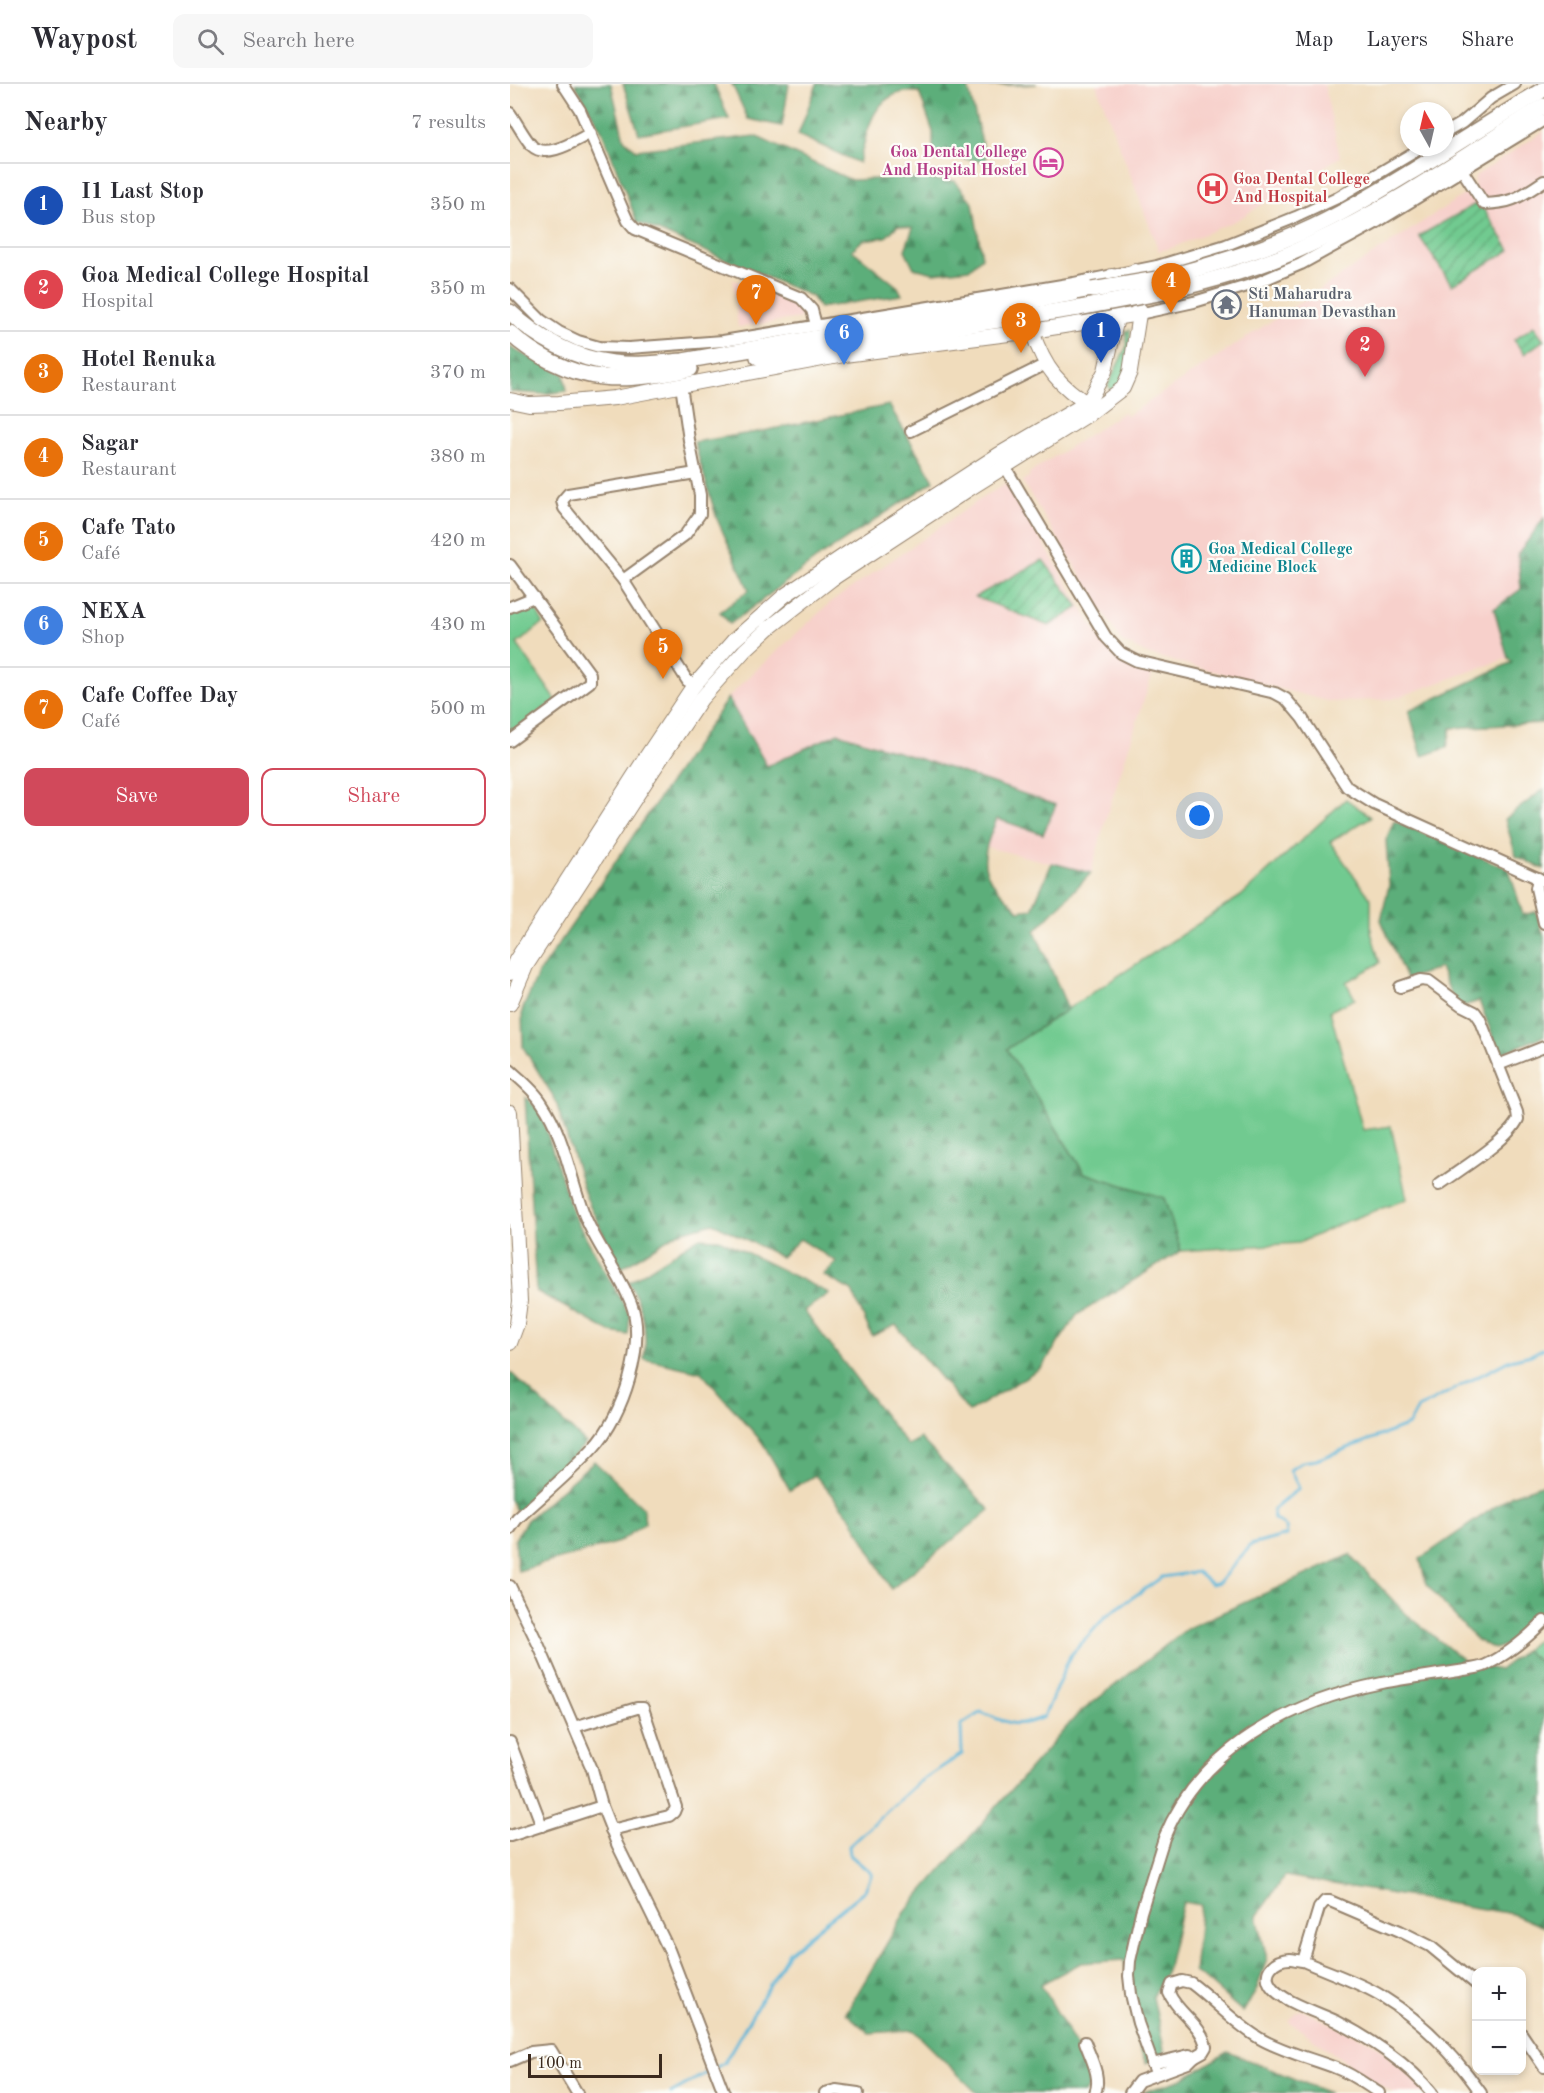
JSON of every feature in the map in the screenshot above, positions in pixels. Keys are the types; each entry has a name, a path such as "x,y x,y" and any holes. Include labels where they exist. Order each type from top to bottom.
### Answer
{"highway":[{"path":"1210,273 1244,254 1300,233 1355,206 1544,89"},
{"path":"510,333 544,357 572,369 601,377 639,377 1079,308 1210,273 1258,265 1308,246 1365,217 1544,106"},
{"path":"510,312 525,326 553,344 581,355 612,363 649,364 683,361 1092,290 1158,286"}],"main road":[{"path":"510,973 516,960 692,688 733,641 784,596 867,540 1123,387 1131,372 1139,314 1135,272"},
{"path":"1090,406 1105,371 1117,318 1112,276"},
{"path":"510,400 529,404 615,398 824,359 1139,314"},
{"path":"1032,331 1046,364 1064,387 1090,406"},
{"path":"510,1004 526,966 654,769 715,682 744,650 832,579 1001,460"},
{"path":"510,1112 520,1301 517,1324 510,1343"}],"street":[{"path":"563,84 580,110 628,221 635,229 801,298 812,310 816,325"},
{"path":"1454,128 1491,98 1515,84"},
{"path":"510,113 533,146 541,151 550,151 591,133"},
{"path":"1139,314 1194,302 1254,284 1301,264 1374,224 1544,120"},
{"path":"510,289 541,320 559,332 599,347 629,348 723,341 1135,272 1226,245 1296,218 1363,183 1408,156"},
{"path":"1462,170 1484,204 1506,203 1519,198 1544,181"},
{"path":"911,431 1046,364"},
{"path":"622,580 685,535 700,514 700,495 681,385"},
{"path":"1001,460 1107,637 1122,653 1137,661 1275,693 1286,699 1302,718 1347,787 1374,804 1541,880 1538,897 1544,923"},
{"path":"692,688 622,580 564,508 562,501 568,494 696,473"},
{"path":"510,565 590,674 591,679 510,741"},
{"path":"510,607 534,597"},
{"path":"1400,987 1421,980 1429,981 1461,1005 1475,1012 1480,1019 1517,1112 1518,1119 1510,1130 1491,1147 1439,1185"},
{"path":"1498,1065 1544,1047"},
{"path":"510,1070 533,1090 552,1120 585,1218 631,1302 637,1323 637,1341 633,1366 616,1415 596,1446 517,1519 510,1529"},
{"path":"510,1586 539,1646 592,1769 611,1830 669,1950 724,2093"},
{"path":"1154,2068 1138,2023 1131,1994 1130,1961 1144,1901 1164,1838 1193,1788 1232,1748 1266,1724 1335,1694 1384,1683 1485,1666 1528,1637 1544,1621"},
{"path":"574,1727 637,1707 643,1708 676,1807 669,1816 611,1830"},
{"path":"510,1742 512,1754 542,1826"},
{"path":"510,1836 602,1806"},
{"path":"1303,1961 1319,1908 1325,1901 1330,1901 1430,1946 1472,1981"},
{"path":"1432,2093 1398,2061 1369,2039 1289,2000 1271,1987 1267,1978 1270,1968 1279,1961 1290,1959 1303,1961 1383,1996 1429,2031 1457,2060 1481,2093"},
{"path":"1130,2093 1139,2080 1154,2068 1188,2063 1206,2047 1202,2033 1173,2004 1169,1993 1172,1984 1182,1981 1196,1986 1244,2029 1260,2039 1289,2053 1335,2067 1354,2076 1379,2093"},
{"path":"1526,2040 1544,2067"},
{"path":"1085,2042 1097,2077 1095,2093"},
{"path":"510,2061 531,2052 551,2050 577,2093"},
{"path":"825,2093 836,2090 858,2093"}],"shaded area":[{"name":"Goa Dental College And Hospital","path":"1096,84 1324,84 1340,157 1237,220 1174,247 1159,251"},
{"path":"1544,131 1544,518 1518,554 1521,589 1494,609 1508,658 1393,699 1331,702 1150,655 1122,642 1022,481 1030,476 1029,473 1124,412 1127,416 1474,188 1475,176"},
{"path":"733,280 797,300 801,318 738,327"},
{"path":"1008,483 1102,642 1122,659 1154,669 1106,818 1091,873 970,843 952,769 839,733 766,766 728,698 831,602 985,496"},
{"path":"1301,2010 1375,2044 1429,2093 1393,2093 1367,2077 1288,2021"}],"green space":[{"path":"575,84 611,84 624,139 636,150 755,136 851,180 900,178 955,181 973,203 982,257 969,269 934,273 914,268 905,250 913,228 898,225 886,237 863,240 852,250 898,287 902,295 819,308 811,296 637,222 602,131"},
{"path":"623,84 714,84 729,119 639,134"},
{"path":"732,84 789,84 782,126 748,119"},
{"path":"817,84 1037,84 968,87 987,162 933,154 933,132 919,92 902,92 890,97 876,112 867,132 859,163 798,135"},
{"path":"1479,202 1510,250 1452,285 1419,236"},
{"path":"1534,326 1544,340 1524,354 1514,340"},
{"path":"1130,330 1131,370 1112,392 1108,385 1127,345 1126,331"},
{"path":"510,346 564,374 567,391 542,394 510,392"},
{"path":"889,405 934,481 822,555 730,624 720,612 749,590 717,519 694,442 763,431"},
{"path":"1544,518 1544,723 1451,728 1447,748 1422,756 1409,711 1512,662 1508,658 1494,609 1521,589 1518,554"},
{"path":"1043,560 1079,607 1049,626 975,597"},
{"path":"533,604 543,623 517,644 556,700 510,734 510,613"},
{"path":"728,698 767,766 838,733 1056,805 1043,834 997,819 990,837 985,857 988,876 1019,911 1032,909 1052,863 1091,873 1035,931 1068,1009 1007,1049 1084,1173 1164,1198 1181,1251 1077,1315 1042,1367 969,1412 896,1325 872,1336 852,1291 823,1275 837,1262 800,1239 781,1257 713,1223 677,1233 620,1269 586,1197 555,1099 523,1047 522,1011 538,974"},
{"path":"1544,789 1544,869 1516,856 1505,819"},
{"path":"1346,799 1371,817 1330,842 1371,899 1371,932 1380,963 1346,982 1355,999 1330,1011 1363,1130 1391,1126 1407,1199 1342,1223 1299,1243 1181,1251 1164,1198 1084,1173 1006,1049 1241,896"},
{"path":"1394,821 1509,869 1523,915 1536,912 1544,936 1544,1036 1500,1054 1479,1001 1457,1008 1440,968 1406,979 1381,920 1389,885 1386,840"},
{"path":"525,1097 540,1111 573,1214 630,1316 628,1335 610,1332 536,1291"},
{"path":"698,1238 719,1239 829,1293 804,1311 908,1446 920,1438 990,1510 891,1589 852,1519 815,1475 790,1490 762,1442 701,1372 644,1359 643,1319 629,1282"},
{"path":"510,1372 586,1443 517,1512 510,1499"},
{"path":"594,1461 643,1508 645,1523 619,1542 518,1571 515,1539 527,1520"},
{"path":"1544,1484 1544,1614 1515,1641 1495,1649 1476,1640 1426,1584 1420,1559 1512,1495"},
{"path":"1350,1555 1404,1612 1467,1663 1499,1670 1525,1650 1544,1667 1544,1927 1513,1914 1285,1876 1257,1916 1267,1959 1256,1991 1243,2012 1194,1972 1201,1905 1183,1902 1167,1970 1153,1997 1165,2054 1146,2063 1136,2040 1124,1960 1081,1963 1041,1984 1095,2079 1084,2093 977,2093 913,2030 869,2033 846,2013 907,1909 1077,1715 1188,1628"},
{"path":"1540,1637 1540,1650 1544,1655 1544,1667 1525,1650"},
{"path":"1228,2052 1329,2093 1141,2093 1183,2079"}],"waterway":[{"path":"671,2093 724,2063 789,1952 865,1890 872,1874 850,1855 849,1846 919,1782 962,1754 961,1725 981,1712 1019,1724 1044,1717 1070,1656 1106,1616 1162,1577 1197,1572 1211,1584 1219,1582 1251,1545 1287,1535 1286,1527 1274,1519 1273,1510 1299,1488 1290,1470 1302,1462 1316,1460 1409,1425 1418,1408 1510,1360 1531,1355 1544,1348"}],"place":[{"name":"Goa Dental College And Hospital Hostel","path":"1048,162"},
{"name":"Goa Dental College And Hospital","path":"1212,189"},
{"name":"Sti Maharudra Hanuman Devasthan","path":"1227,304"},
{"name":"Sagar","path":"1171,313"},
{"name":"Cafe Coffee Day","path":"756,325"},
{"name":"Hotel Renuka","path":"1021,353"},
{"name":"I1 Last Stop","path":"1101,363"},
{"name":"NEXA","path":"844,365"},
{"name":"Goa Medical College Hospital","path":"1365,377"},
{"name":"Goa Medical College Medicine Block","path":"1187,559"},
{"name":"Cafe Tato","path":"663,679"}]}
